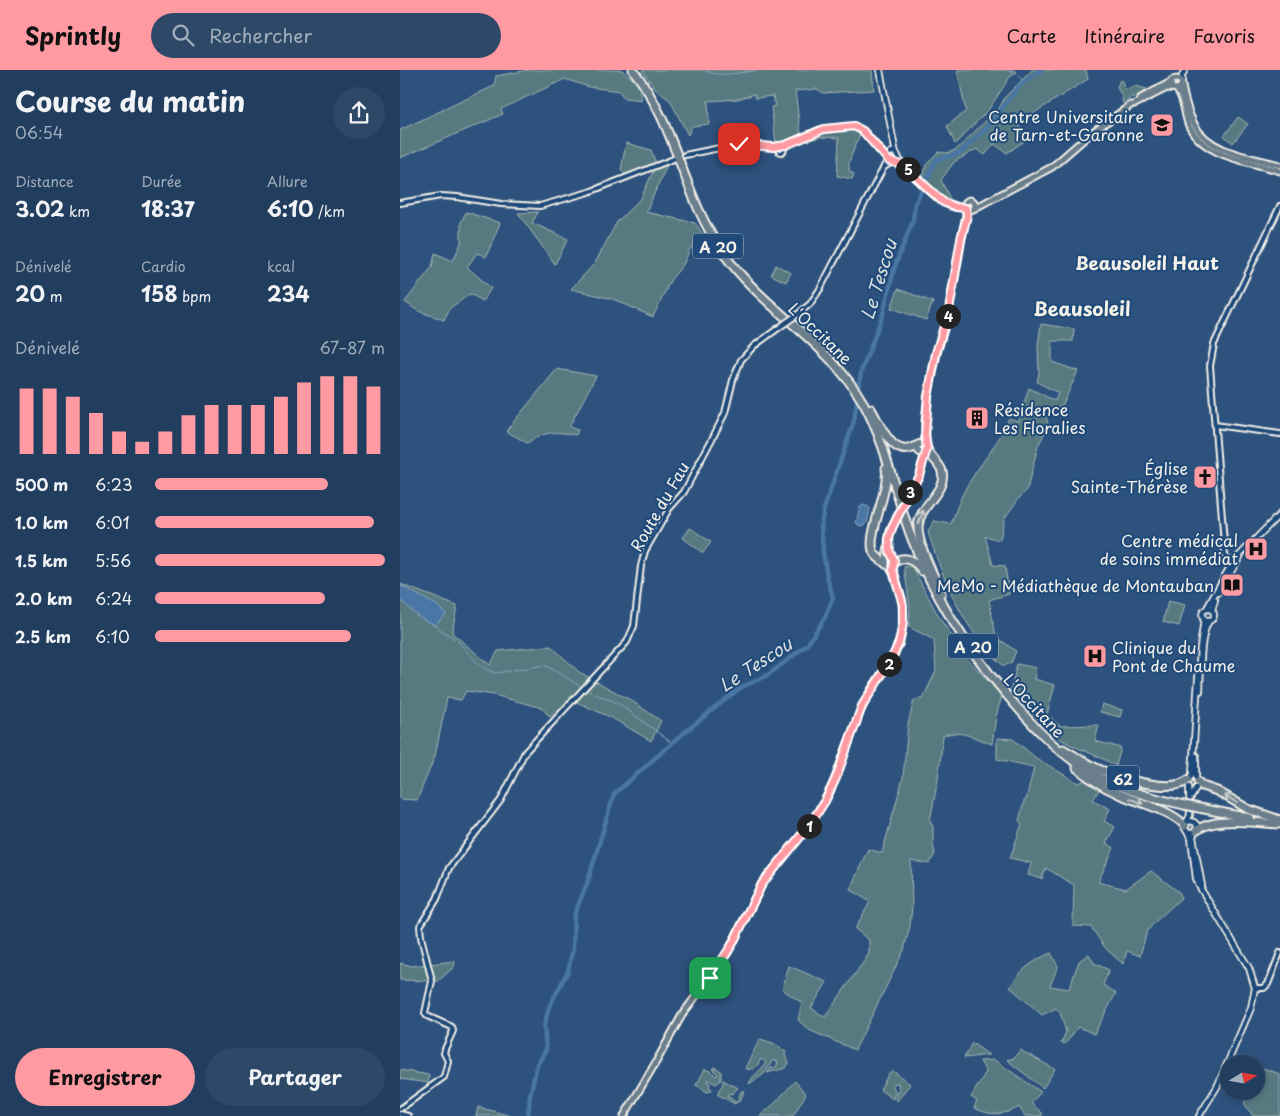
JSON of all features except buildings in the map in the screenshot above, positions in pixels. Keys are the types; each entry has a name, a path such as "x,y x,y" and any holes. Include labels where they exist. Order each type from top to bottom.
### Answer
{"highway":[{"name":"L'Occitane","path":"633,70 660,112 700,212 723,253 755,290 825,352 854,385"},
{"name":"L'Occitane","path":"637,70 652,90 668,121 703,210 726,250 740,270 758,288 827,350 865,402 881,433 915,537 940,597 987,666 1031,719 1063,749 1083,764 1112,780 1184,803"},
{"name":"L'Occitane","path":"865,402 878,434 912,538 960,634 984,668 1025,717 1053,746 1080,766 1118,786 1144,795 1280,822"},
{"path":"865,402 887,438 893,444 904,449 923,448 940,466 942,479 938,490 923,510 919,522 919,533 940,597"},
{"path":"878,434 886,469 886,480 872,546 876,556 890,562 903,558 916,563 940,597"},
{"name":"62","path":"1053,746 1062,756 1100,785 1118,794 1152,806 1179,820 1186,827"},
{"name":"62","path":"1063,749 1099,770 1123,778 1162,785 1179,785 1189,782"},
{"path":"1197,783 1218,791 1248,809 1280,822"},
{"path":"1195,831 1202,826 1236,821 1280,822"}],"main road":[{"path":"880,70 893,144 903,165 940,200 950,205 960,205 969,208 1052,167 1090,133 1133,103 1177,85 1184,70"},
{"path":"1177,85 1194,125 1210,142 1233,152 1280,166"},
{"path":"1177,85 1190,127 1202,141 1219,153 1280,170"},
{"path":"893,144 889,155 893,162 903,165"},
{"path":"889,155 897,155"},
{"path":"893,162 897,155"},
{"path":"624,1116 682,1015 727,954 762,884 808,827 828,795 860,712 871,690 894,655 900,640 903,605 890,562 888,546 890,532 919,475 923,462 926,412 931,376 949,310 961,239 969,208 974,202 986,201"},
{"path":"1210,609 1233,565 1250,544 1280,514"},
{"path":"1207,900 1201,883 1194,837 1197,827 1192,816 1192,795 1197,783 1196,753 1206,627 1206,620 1202,613 1210,609 1233,565"},
{"path":"1206,620 1214,616 1210,609"},
{"path":"1199,1116 1217,1087 1251,1008 1255,988 1250,968 1197,881 1191,838 1186,827 1190,815 1189,782 1192,774 1200,648 1206,620"},
{"path":"1189,782 1197,783"},
{"path":"1189,782 1197,783"},
{"path":"1186,827 1194,822"},
{"path":"1186,827 1195,831"},
{"path":"1194,866 1201,883"}],"street":[{"path":"685,155 739,144 781,148 819,130 850,126 860,128 882,151 889,155"},
{"name":"Route du Fau","path":"400,1110 444,1076 448,1062 444,1053 453,1031 452,1027 428,1016 425,1012 432,980 421,938 420,926 437,899 449,868 501,800 518,765 534,741 628,642 634,626 643,558 669,509 684,492 712,439 725,412 733,380 741,360 754,346 810,304 820,289 889,155"},
{"path":"400,204 442,196 502,204 540,206 589,192 676,158"},
{"path":"883,169 893,162"},
{"path":"1233,565 1225,556 1210,366 1214,344 1280,206"},
{"path":"1215,425 1280,434"},
{"path":"1255,988 1264,988 1268,984 1280,953"},
{"path":"400,1114 408,1116"}],"green space":[{"path":"529,70 622,70 638,84 642,100 624,98 619,91 589,87 565,79 501,109 503,114 400,158 400,130 494,86 496,76"},
{"path":"642,70 872,70 874,90 823,93 817,89 795,91 801,136 787,142 776,143 771,107 775,106 773,96 755,98 755,94 737,99 708,101 709,124 692,126 688,135 670,100 656,90"},
{"path":"957,70 1014,70 1017,72 1009,78 989,109 955,144 947,126 966,111"},
{"path":"1032,70 1086,70 1088,79 1018,123 1026,140 1007,153 994,144 985,155 977,149 954,162 941,180 952,203 942,198 923,180 926,165 938,152 947,153 956,150 1000,107 1005,97"},
{"path":"1120,80 1124,82 1122,83 1126,90 1135,86 1147,89 1147,91 1132,98 1130,94 1128,96 1130,99 1123,104 1117,87"},
{"path":"1238,117 1248,124 1233,143 1224,136"},
{"path":"829,130 852,131 862,134 859,136 849,162 849,171 854,174 852,179 837,176 839,138 820,137 807,141 806,138"},
{"path":"626,143 651,150 656,164 626,175 621,170"},
{"path":"667,165 646,212 695,223 704,236 690,249 683,265 671,279 653,317 613,299 571,289 595,263 617,222 641,198 654,169"},
{"path":"466,212 500,223 486,257 477,253 467,267 491,288 483,301 470,294 450,308 444,320 418,311 405,302 432,267 435,253 453,261 461,243 461,222"},
{"path":"538,212 532,223 568,239 555,264 518,213"},
{"path":"776,265 791,273 786,282 771,275"},
{"path":"898,289 933,302 926,320 891,308"},
{"path":"1041,324 1074,329 1073,341 1052,341 1052,362 1078,371 1063,404 1046,415 1048,426 1038,446 1027,490 1004,519 1000,540 985,536 993,565 1005,566 1009,594 989,600 996,637 1016,651 1011,663 1004,666 992,655 975,634 958,607 938,563 928,532 934,521 951,524 965,489 997,442 1009,418 1018,421 1029,388 1055,401 1058,393 1037,382 1039,373 1038,345"},
{"path":"557,369 596,376 569,427 578,430 576,435 551,433 527,443 506,431"},
{"path":"690,528 711,542 703,553 683,538"},
{"path":"909,566 913,568 940,619 967,658 1002,696 996,716 992,744 974,737 955,733 943,736 938,779 930,821 933,827 935,854 929,864 911,861 912,907 910,926 904,950 855,1050 809,1030 798,1020 802,1003 782,989 789,966 827,982 811,1008 825,1017 869,954 869,940 855,929 870,902 850,889 868,849 882,853 903,778 908,724 914,700 923,698 936,671 934,640 909,627 910,607 904,567"},
{"path":"400,584 457,606 452,633 490,665 498,651 551,646 579,672 632,701 661,721 651,741 612,718 570,699 550,717 542,708 494,695 466,691 461,700 447,698 435,756 417,800 400,799"},
{"path":"1168,601 1185,605 1179,626 1163,622"},
{"path":"1017,664 1036,668 1034,679 1055,685 1047,714 1060,726 1099,725 1095,741 1121,748 1116,766 1064,741 1046,727 1011,689"},
{"path":"1102,704 1122,710 1120,717 1100,712"},
{"path":"997,738 1013,739 1036,758 1078,783 1087,780 1100,788 1093,800 1110,809 1104,821 1115,827 1106,843 1114,848 1098,882 1126,889 1151,871 1180,893 1181,898 1147,931 1140,956 1127,951 1123,964 1106,949 1091,927 1073,926 1074,885 1046,868 1042,879 1028,875 1031,863 1010,858 1022,824 1019,821 1034,767 997,759"},
{"path":"1051,953 1058,966 1050,986 1069,989 1079,961 1089,954 1094,963 1109,970 1103,985 1116,993 1094,1034 1078,1027 1065,1044 1061,1043 1066,1032 1060,1012 1056,1008 1042,1015 1010,987 1028,966"},
{"path":"455,961 454,967 438,981 400,980 400,963 412,966"},
{"path":"760,1039 773,1043 786,1052 785,1055 789,1063 786,1068 767,1073 771,1067 773,1069 776,1067 778,1062 773,1060 764,1074 749,1084 766,1062 761,1059 753,1069 745,1068"},
{"path":"972,1043 989,1055 964,1058"},
{"path":"1020,1050 1055,1069 1043,1088 1007,1060 1014,1058"},
{"path":"994,1060 1041,1092 1031,1103 1043,1114 1041,1116 1025,1116 1019,1107 997,1114 974,1108 977,1101 971,1097 986,1072 980,1061"},
{"path":"714,1067 721,1071 721,1080 716,1084 707,1079 708,1083 710,1083 709,1087 712,1089 707,1092 696,1084 705,1069 716,1076 718,1074 713,1070"},
{"path":"1265,1069 1280,1074 1280,1116 1253,1116 1244,1103 1246,1100 1265,1100"},
{"path":"400,1070 429,1075 428,1083 400,1079"},
{"path":"893,1071 910,1084 897,1101 895,1099 899,1090 898,1083 892,1084 895,1091 893,1099 880,1090 889,1073"},
{"path":"723,1080 738,1088 727,1096 731,1097 734,1102 738,1100 741,1091 744,1091 741,1099 735,1104 717,1094 723,1084"},
{"path":"795,1081 806,1094 793,1116 760,1116 775,1103"},
{"path":"478,1107 511,1116 476,1116"}],"water":[{"path":"864,505 870,508 867,523 863,526 858,525 856,522 860,507"},
{"path":"400,585 438,606 446,614 435,625 421,618 400,600"}],"waterway":[{"path":"704,70 717,74 761,70"},
{"path":"1007,70 1015,73"},
{"name":"Le Tescou","path":"528,1116 530,1095 537,1065 546,1050 544,1026 549,1007 568,971 573,948 574,915 587,884 614,794 686,731 740,688 768,675 807,645 825,617 833,598 823,551 821,525 824,509 854,421 861,372 883,314 895,266 913,220 915,204 936,160 960,153 987,128 1020,85 1041,70"},
{"path":"1018,76 1025,82"},
{"path":"435,625 460,643 478,663 489,671 496,673 545,665 592,693 618,703 672,743"}],"place":[{"name":"Centre Universitaire de Tarn-et-Garonne","path":"1162,125"},
{"name":"Résidence Les Floralies","path":"977,418"},
{"name":"Église Sainte-Thérèse","path":"1205,477"},
{"name":"Centre médical de soins immédiat","path":"1256,549"},
{"name":"MeMo - Médiathèque de Montauban","path":"1232,585"},
{"name":"Clinique du Pont de Chaume","path":"1095,656"}],"district":[{"name":"Beausoleil Haut","path":"1147,262"},
{"name":"Beausoleil","path":"1082,308"}],"route":[{"path":"710,978 732,945 762,884 808,827 825,801 836,778 862,706 891,660 899,643 902,633 903,605 893,570 894,560 888,546 890,532 919,475 927,449 925,422 931,376 953,294 961,239 968,213 966,208 946,204 940,200 903,165 889,161 867,134 854,126 824,129 786,145 761,147 739,144"}]}
